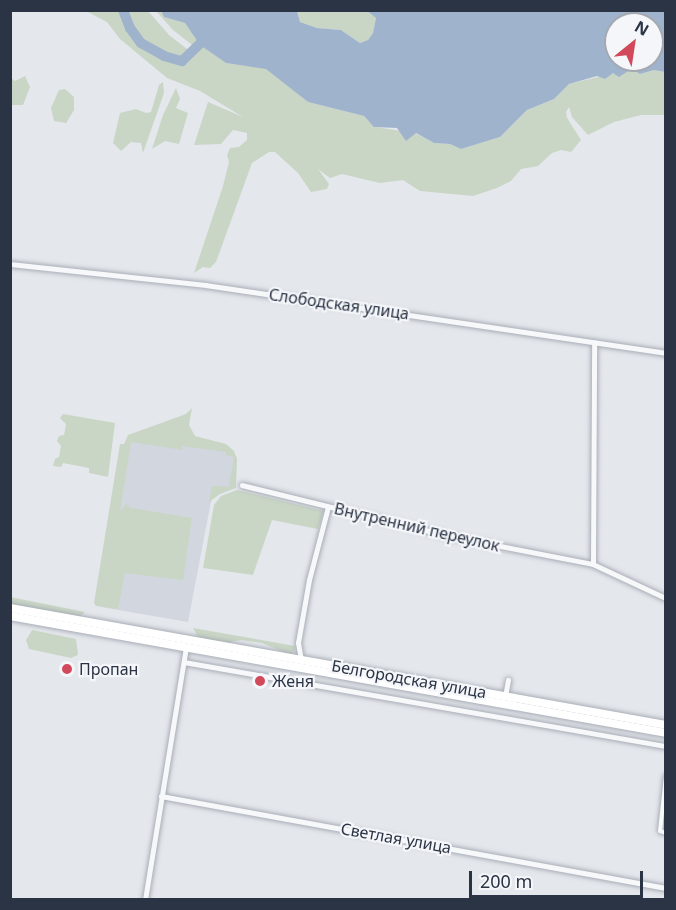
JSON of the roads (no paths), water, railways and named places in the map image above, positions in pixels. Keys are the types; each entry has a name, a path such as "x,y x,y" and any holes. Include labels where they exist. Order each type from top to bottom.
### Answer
{"main road":[{"name":"Белгородская улица","path":"10,608 301,660 666,733"},
{"name":"Белгородская улица","path":"10,616 504,701 666,725"}],"street":[{"name":"Слободская улица","path":"10,264 206,285 666,353"},
{"path":"593,564 594,343"},
{"name":"Внутренний переулок","path":"242,485 449,536 593,564 666,598"},
{"path":"301,660 298,643 309,580 327,507"},
{"path":"145,900 186,648"},
{"path":"184,662 666,746"},
{"path":"502,717 508,680"},
{"path":"666,776 660,831 666,833"},
{"name":"Светлая улица","path":"161,796 666,888"}],"water":[{"path":"161,11 297,11 300,22 317,28 341,30 360,43 368,40 373,33 376,18 367,11 665,11 665,72 664,12 604,12 604,72 626,72 619,77 613,73 605,79 597,76 569,84 554,99 527,110 500,137 461,149 450,144 434,143 416,133 406,141 397,128 374,127 364,116 308,102 266,69 226,63 200,45 185,23 164,17"}],"waterway":[{"path":"123,10 130,28 141,43 164,56 182,61 209,35"}],"place":[{"name":"Пропан","path":"67,669"},
{"name":"Женя","path":"260,681"}]}
